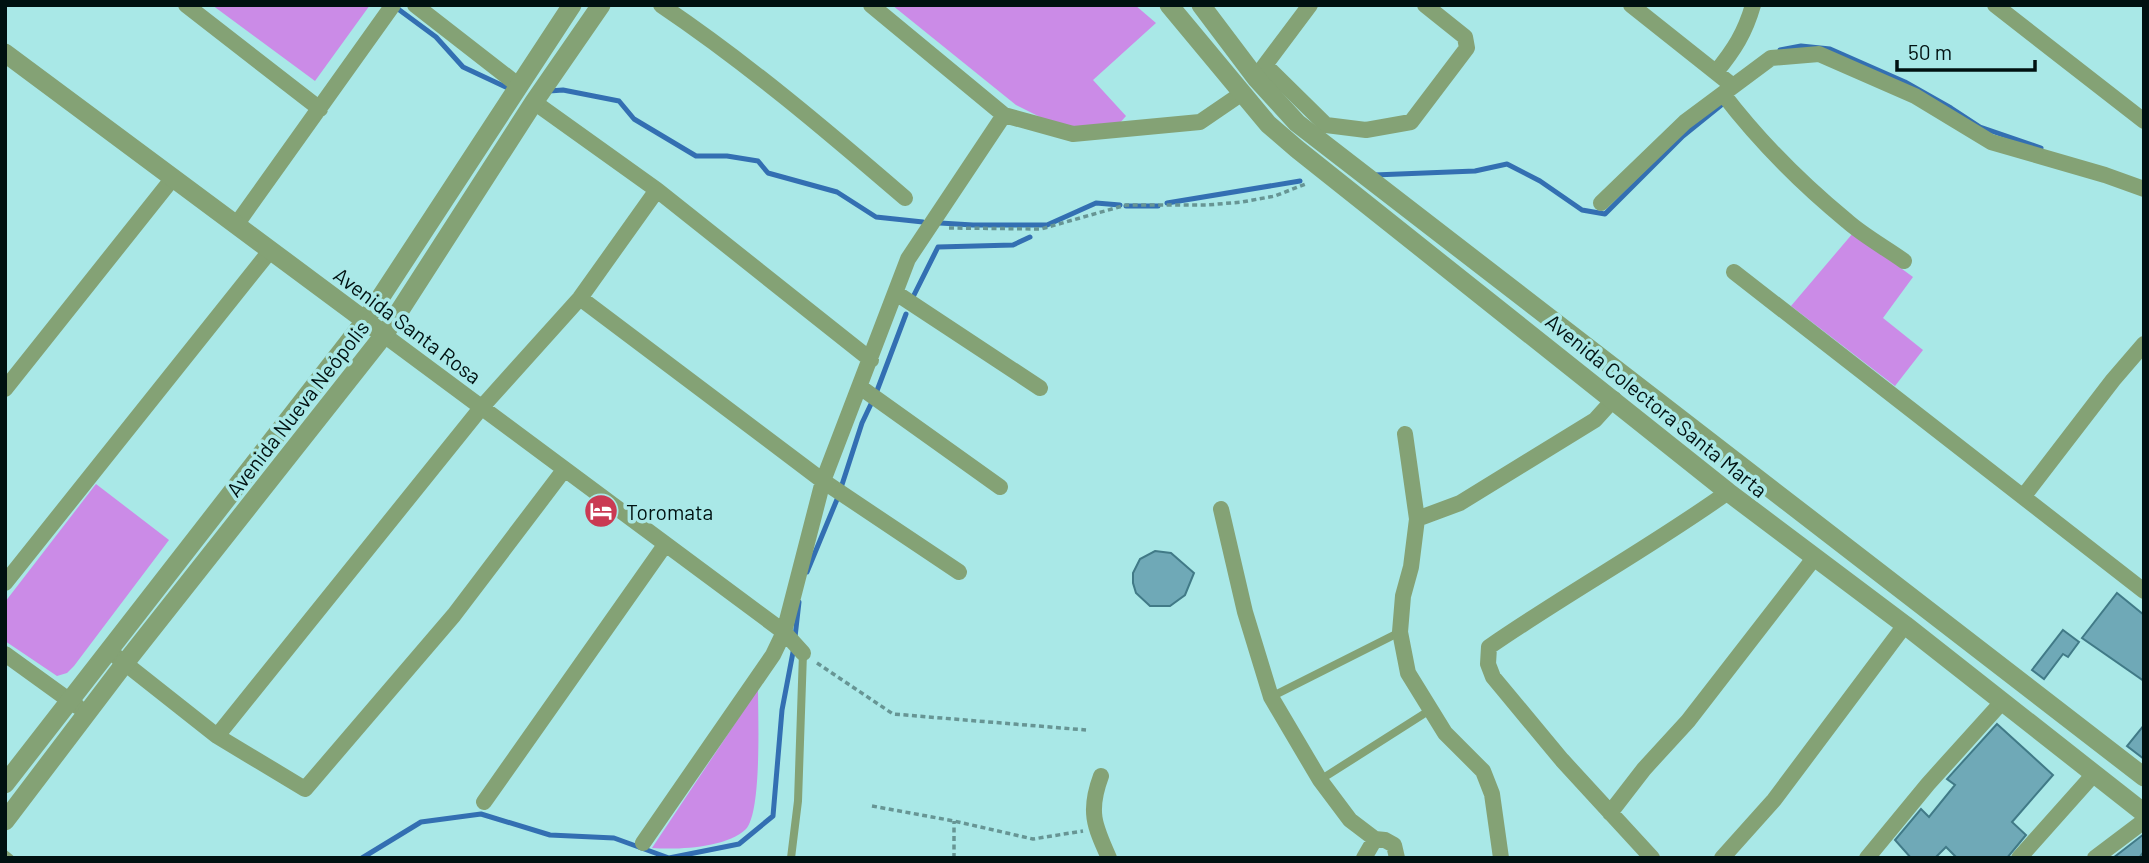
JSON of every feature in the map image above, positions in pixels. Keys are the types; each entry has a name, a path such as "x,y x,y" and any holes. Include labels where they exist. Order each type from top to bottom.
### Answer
{"street":[{"path":"186,5 320,109"},
{"path":"236,225 393,5"},
{"path":"415,5 518,85"},
{"name":"Avenida Nueva Neópolis","path":"5,784 365,321 572,5"},
{"name":"Avenida Nueva Neópolis","path":"5,821 125,663 384,335 534,102 601,5"},
{"path":"661,5 717,43 812,118 905,198"},
{"path":"871,5 1004,115 1073,134 1199,122 1241,94"},
{"name":"Avenida Colectora Santa Marta","path":"1169,5 1268,124 1728,492 1905,625 2144,813"},
{"name":"Avenida Colectora Santa Marta","path":"1202,5 1260,71 1297,123 2144,777"},
{"path":"1310,5 1260,71 1326,125 1366,130 1410,122 1467,48 1465,37 1425,5"},
{"path":"1631,5 1716,72 1745,123 1801,180 1849,224 1904,261"},
{"path":"1716,72 1734,50 1746,29 1753,5"},
{"path":"1995,5 2144,121"},
{"name":"Avenida Santa Rosa","path":"5,53 784,632 803,653"},
{"path":"1601,204 1685,122 1771,58 1819,54 1915,96 1991,142 2105,175 2144,190"},
{"path":"534,102 657,190 871,360"},
{"path":"643,843 774,655 784,632 823,481 908,259 1004,115"},
{"path":"5,389 173,178"},
{"path":"217,736 481,408 580,298 657,190"},
{"path":"5,583 270,251"},
{"path":"1734,272 2144,591"},
{"path":"896,293 1040,388"},
{"path":"580,298 823,481 959,572"},
{"path":"2023,497 2144,344"},
{"path":"860,387 1000,487"},
{"path":"1417,519 1460,503 1595,420 1614,399"},
{"path":"1405,434 1417,519 1411,567 1403,597 1400,632 1408,673 1445,733 1483,771 1492,794 1501,858"},
{"path":"107,650 217,736 304,789 454,615 564,470"},
{"path":"1652,858 1562,760 1493,677 1488,664 1489,648 1550,605 1699,513 1728,492"},
{"path":"1221,509 1245,612 1271,697 1320,780 1350,820 1376,839 1394,845 1397,858"},
{"path":"484,802 665,545"},
{"path":"1610,813 1644,769 1688,721 1815,557"},
{"path":"1722,858 1774,800 1905,625"},
{"path":"5,654 86,714"},
{"path":"1867,858 1928,783 2002,702"},
{"path":"48,727 66,741"},
{"path":"2019,858 2094,774"},
{"path":"1101,776 1093,797 1095,829 1110,858"},
{"path":"2095,858 2144,821"},
{"path":"1364,858 1376,839"}],"lane":[{"path":"1271,697 1400,632"},
{"path":"791,858 798,801 803,653"},
{"path":"1320,780 1430,710"},
{"path":"5,854 10,858"}],"path":[{"path":"929,228 1041,229 1126,205 1207,205 1275,196 1329,174"},
{"path":"803,653 893,714 1086,730"},
{"path":"872,806 1033,839 1095,829"},
{"path":"954,821 954,858"}],"shaded area":[{"path":"212,5 370,5 315,81"},
{"path":"892,5 1135,5 1156,23 1093,80 1126,116 1112,132 1062,128 1016,105"},
{"path":"1853,233 1913,277 1883,318 1923,350 1895,386 1791,306"},
{"path":"96,484 169,540 74,666 67,673 57,676 5,641 5,602"},
{"path":"758,689 757,784 755,804 746,829 715,844 675,849 652,848"}],"building":[{"path":"1155,551 1171,553 1194,573 1185,595 1170,606 1150,606 1136,593 1133,583 1133,573 1140,559"},
{"path":"2117,593 2144,615 2144,681 2082,638"},
{"path":"2063,630 2079,642 2068,657 2063,654 2044,679 2032,670"},
{"path":"1997,724 2053,775 2012,822 2026,835 2007,858 1957,858 1946,847 1935,858 1911,858 1895,840 1921,809 1929,817 1955,785 1947,779"},
{"path":"2144,725 2144,759 2127,746"},
{"path":"2144,834 2144,851 2139,858 2113,858"}],"waterway":[{"path":"394,6 436,37 463,67 512,90"},
{"path":"1780,50 1801,46 1830,49 1905,82 1980,127 2041,148"},
{"path":"549,91 563,90 619,101 634,119 696,156 727,156 758,161 768,173 837,192 876,217 923,222"},
{"path":"1374,175 1475,171 1507,164 1540,181 1582,210 1605,214 1683,136 1725,102"},
{"path":"1167,203 1300,181"},
{"path":"940,223 1047,225 1096,203 1120,205"},
{"path":"1126,206 1158,206"},
{"path":"911,301 938,247 1013,245 1030,237"},
{"path":"875,396 906,314"},
{"path":"807,572 838,497 862,423 871,404"},
{"path":"795,637 799,602"},
{"path":"362,858 421,822 481,814 550,835 614,838 669,858 739,844 773,816 782,710 794,647"}],"place":[{"name":"Toromata","path":"601,511"}]}
